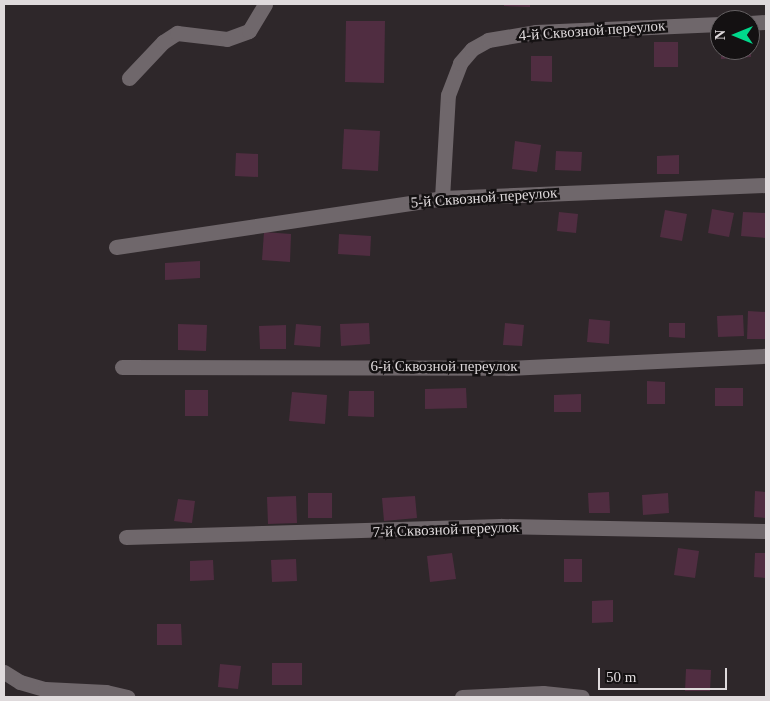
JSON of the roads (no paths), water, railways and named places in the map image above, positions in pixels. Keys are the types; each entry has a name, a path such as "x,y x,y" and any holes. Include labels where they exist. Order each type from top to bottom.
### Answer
{"street":[{"path":"129,78 163,42 177,33 227,39 249,31 265,4"},
{"name":"4-й Сквозной переулок","path":"442,198 448,95 460,63 472,49 488,40 536,32 710,24"},
{"name":"5-й Сквозной переулок","path":"116,247 442,198 766,185"},
{"name":"6-й Сквозной переулок","path":"122,367 508,368 766,356"},
{"name":"7-й Сквозной переулок","path":"126,537 501,526 766,531"},
{"path":"4,672 20,682 45,689 106,692 127,697"},
{"path":"462,697 543,693 582,697"}]}
